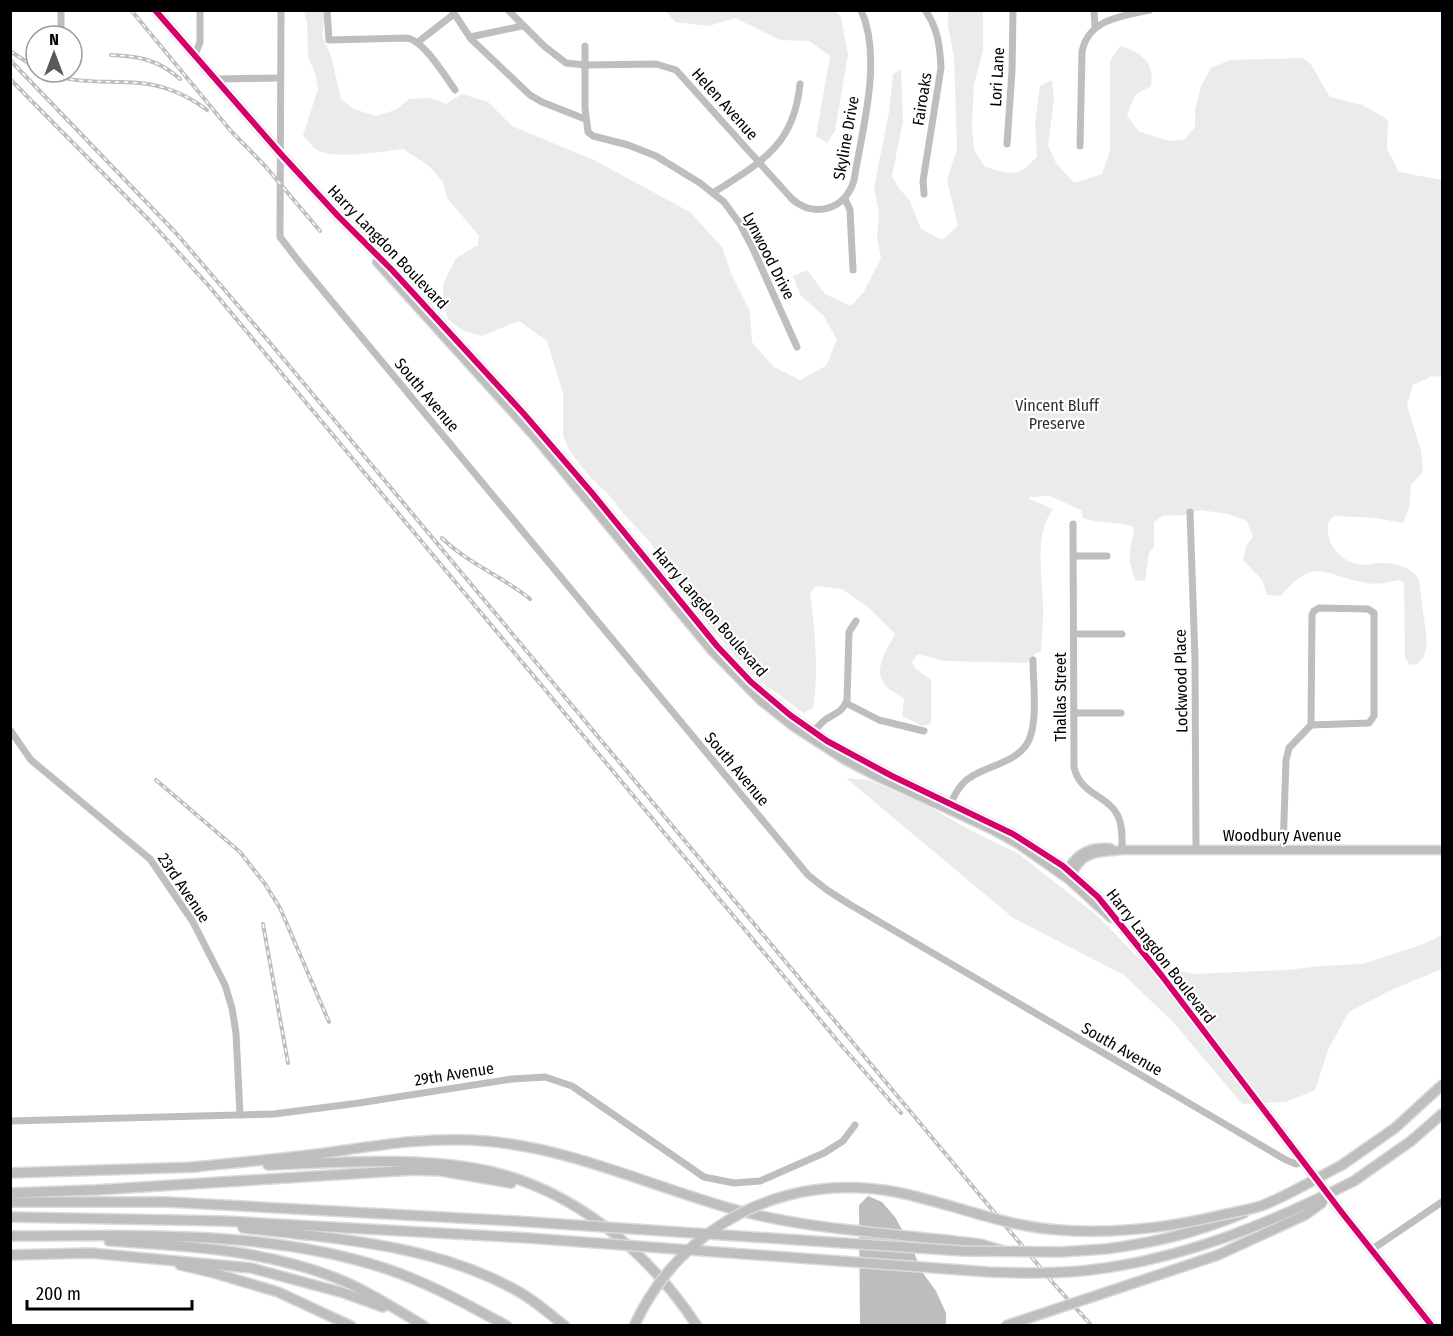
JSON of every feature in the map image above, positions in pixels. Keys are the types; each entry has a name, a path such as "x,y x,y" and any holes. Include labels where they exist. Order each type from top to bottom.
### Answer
{"highway":[{"path":"10,1202 178,1203 515,1221 875,1246 1060,1252 1142,1244 1177,1237 1260,1206 1342,1165 1395,1128 1443,1085"},
{"path":"1005,1326 1218,1256 1305,1215 1410,1141 1443,1114"},
{"path":"192,1167 434,1140 485,1141 534,1148 586,1160 731,1209 782,1220 980,1244 1009,1252"},
{"path":"10,1173 387,1162 475,1168 501,1174 537,1187 579,1208 605,1225 640,1255 669,1286 697,1326"},
{"path":"10,1193 412,1170 473,1175 537,1187"},
{"path":"10,1216 224,1221 528,1238 989,1272 1041,1273 1090,1270 1180,1253 1225,1239 1305,1206 1354,1181"},
{"path":"634,1326 661,1279 710,1230 758,1204 804,1191 846,1187 896,1192 978,1216 1023,1226 1090,1231 1158,1227 1197,1221 1260,1206"},
{"path":"224,1221 242,1228 367,1242 432,1256 481,1274 522,1294 565,1326"},
{"path":"10,1236 121,1242 237,1252 294,1264 348,1284 424,1326"},
{"path":"10,1236 121,1236 244,1240 326,1252 388,1269 451,1296 507,1326"},
{"path":"10,1255 91,1253 251,1268 344,1293 410,1317"},
{"path":"155,1258 278,1292 351,1326"}],"main road":[{"name":"Harry Langdon Boulevard","path":"155,10 280,153 392,270 524,414 733,664 770,699 811,735 1006,837 1083,882 1104,903 1432,1326"},
{"name":"Harry Langdon Boulevard","path":"949,806 1013,834 1057,861 1127,932"},
{"name":"Woodbury Avenue","path":"1078,860 1082,853 1094,848 1122,850 1443,850"},
{"path":"1057,861 1078,860"},
{"path":"1068,873 1078,860"},
{"path":"1078,860 1083,882"}],"street":[{"path":"195,55 200,37 200,10"},
{"path":"280,153 281,10"},
{"path":"327,10 329,40 406,38 418,42 455,90"},
{"name":"Helen Avenue","path":"508,10 522,26 562,61 585,65 656,64 676,70 760,164"},
{"name":"Skyline Drive","path":"760,164 792,199 803,206 814,210 824,209 840,204 845,199 855,180 871,75 868,32 861,10"},
{"name":"Fairoaks","path":"924,194 923,182 941,68 937,34 925,10"},
{"name":"Lori Lane","path":"1007,144 1013,10"},
{"path":"1094,10 1095,27"},
{"path":"1080,146 1082,52 1086,39 1095,27 1117,18 1150,10"},
{"path":"418,42 453,12 470,38 530,95 585,119 585,46"},
{"path":"470,38 522,26"},
{"path":"216,79 280,78"},
{"path":"713,193 760,164 786,133 796,110 800,84"},
{"name":"Lynwood Drive","path":"585,119 586,128 593,136 628,145 675,166 713,193 730,209 749,241 798,347"},
{"name":"South Avenue","path":"280,153 280,237 772,833 813,879 849,904 1286,1160 1296,1164 1302,1161"},
{"path":"845,199 850,210 853,270"},
{"name":"Lockwood Place","path":"1190,512 1195,659 1196,850"},
{"name":"Thallas Street","path":"1073,524 1076,774 1082,784 1116,812 1121,826 1122,850"},
{"path":"1074,556 1107,556"},
{"path":"1283,850 1286,760 1289,748 1311,725 1313,613 1318,608 1368,609 1375,615 1374,716 1366,725 1311,725"},
{"path":"811,735 826,719 844,709 849,632 856,621"},
{"path":"1074,634 1122,634"},
{"path":"949,806 970,777 1018,753 1029,740 1032,729 1033,660"},
{"path":"846,703 879,720 924,731"},
{"path":"1074,713 1121,713"},
{"name":"23rd Avenue","path":"10,730 32,760 150,859 193,922 225,985 232,1008 236,1033 240,1115"},
{"name":"29th Avenue","path":"10,1121 274,1114 512,1079 545,1077 572,1086 704,1177 734,1183 760,1181 824,1154 843,1141 855,1125"},
{"path":"1371,1250 1443,1202"}],"green space":[{"name":"Vincent Bluff Preserve","path":"304,11 323,11 325,20 322,35 331,56 341,99 354,109 376,116 395,110 409,99 430,98 446,104 462,94 488,102 512,126 594,160 690,212 722,247 731,273 750,311 752,342 774,367 800,380 826,366 837,340 824,316 801,296 793,276 807,270 825,294 851,306 863,293 881,258 877,238 879,213 874,188 889,112 893,74 901,69 903,121 892,176 910,201 921,229 942,240 958,226 947,180 957,149 954,57 948,27 948,11 983,11 983,51 974,84 972,126 974,150 985,167 1008,172 1020,171 1037,156 1035,123 1040,86 1052,80 1054,100 1048,145 1056,163 1074,183 1102,174 1110,151 1110,61 1120,46 1134,51 1145,59 1151,70 1152,78 1151,86 1135,95 1127,115 1138,131 1169,141 1184,140 1195,127 1195,109 1201,86 1211,68 1230,60 1302,58 1310,63 1330,97 1363,105 1388,120 1387,149 1399,172 1442,180 1442,377 1432,376 1413,385 1407,405 1421,451 1423,472 1411,485 1409,508 1403,523 1376,518 1335,516 1328,522 1331,544 1340,556 1362,565 1397,564 1407,568 1419,579 1427,642 1424,657 1417,664 1410,665 1405,657 1404,583 1400,580 1371,584 1331,573 1313,572 1303,575 1281,596 1267,595 1262,580 1243,560 1246,547 1253,536 1247,521 1228,514 1200,510 1183,515 1163,516 1154,522 1154,547 1149,553 1145,581 1135,580 1130,563 1134,527 1083,518 1081,510 1050,496 1029,497 1053,509 1047,520 1041,546 1042,637 1041,651 1034,654 1033,660 1025,663 945,661 918,654 912,662 915,668 931,680 931,724 922,726 902,716 904,699 888,688 880,675 882,661 895,634 869,608 842,589 816,586 810,594 816,651 815,695 813,708 804,713 760,681 738,659 687,599 650,542 590,477 569,450 563,436 563,393 547,341 519,321 481,336 464,331 449,320 444,308 443,284 456,258 478,245 479,236 447,198 443,182 429,166 403,149 346,155 324,153 316,149 303,135 318,89 315,73 308,57 307,23"},
{"path":"666,11 835,11 841,17 848,55 835,131 827,143 816,136 830,56 809,41 780,40 735,18 709,26 675,22"},
{"path":"846,778 869,780 926,805 979,835 1019,854 1100,918 1138,958 1194,974 1286,970 1362,964 1421,945 1442,935 1442,969 1391,990 1349,1012 1328,1050 1315,1090 1286,1102 1242,1104 1174,1023 1124,975 1013,918"}],"shaded area":[{"path":"868,1196 882,1202 895,1217 913,1249 920,1269 936,1291 946,1313 946,1325 860,1325 859,1205"}],"railway":[{"path":"131,10 230,130 266,167 320,231"},
{"path":"10,51 24,60"},
{"path":"111,55 148,60 164,67 180,79"},
{"path":"10,60 175,232 271,344 1054,1284 1092,1326"},
{"path":"10,79 150,221 208,285 841,1045 901,1113"},
{"path":"84,80 139,83 167,88 184,95 207,110"},
{"path":"442,538 462,555 530,599"},
{"path":"156,780 240,852 265,884 280,908 329,1022"},
{"path":"263,924 288,1063"}],"cycle path":[{"path":"155,10 280,153 392,270 524,414 717,646 751,682 790,715 827,741 892,776 1013,834 1063,866 1098,897 1162,976 1343,1214 1432,1326"}]}
